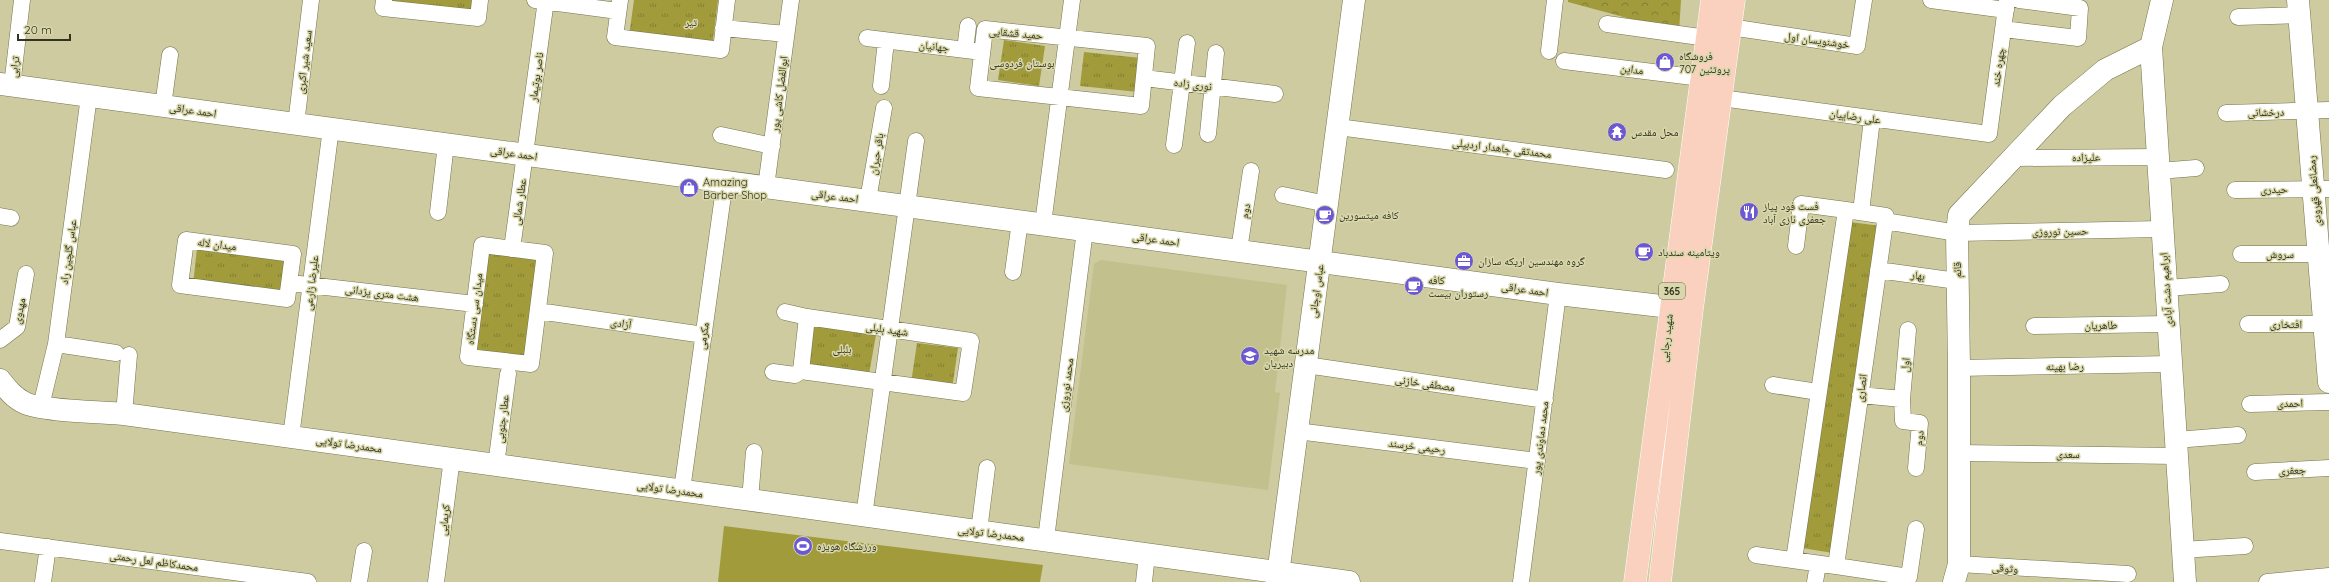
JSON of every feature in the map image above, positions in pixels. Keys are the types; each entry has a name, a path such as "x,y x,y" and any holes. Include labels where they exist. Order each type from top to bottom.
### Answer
{"main road":[{"name":"شهید رجایی","path":"1635,582 1670,307 1712,0"},
{"name":"شهید رجایی","path":"1660,582 1692,309 1734,0"},
{"path":"1670,307 1692,309"}],"street":[{"name":"ترابی","path":"6,85 22,0"},
{"name":"سعید شیر اکبری","path":"296,124 311,0"},
{"path":"384,0 383,8 478,18 480,0"},
{"path":"542,0 619,6 615,37 721,50 727,0"},
{"name":"ناصر بوتیمار","path":"525,155 542,0"},
{"name":"ابوالفضل کاشی پور","path":"766,187 791,0"},
{"path":"1043,224 1072,0"},
{"name":"عباس اوجانی","path":"1278,577 1354,0"},
{"path":"1549,50 1555,0"},
{"name":"خوشنویسان اول","path":"1730,27 1857,46 1864,0"},
{"path":"1931,0 2006,5"},
{"path":"2003,29 2078,38 2080,8 2018,0"},
{"name":"ابراهیم دشت آبادی","path":"2162,0 2151,47 2185,582"},
{"name":"چهره خند","path":"1989,134 2006,5"},
{"path":"2238,18 2299,8"},
{"name":"رمضانعلی قهرودی","path":"2299,8 2307,111 2321,189 2329,382"},
{"path":"1607,24 1707,38"},
{"path":"965,50 968,26"},
{"path":"723,28 786,34"},
{"name":"حمید قشقایی","path":"985,29 1067,38 1147,46 1141,106 978,88 985,29"},
{"path":"867,38 886,41 881,86"},
{"name":"جهانیان","path":"886,41 982,52"},
{"path":"1174,145 1187,43"},
{"name":"قائم","path":"1956,573 1959,452 1957,232 1959,215 2015,158 2062,106 2105,70 2151,47"},
{"path":"1208,134 1216,53"},
{"path":"163,106 170,55"},
{"name":"مداین","path":"1564,61 1701,78"},
{"name":"نوری زاده","path":"1144,78 1275,94"},
{"name":"احمد عراقی","path":"6,85 1558,294 1670,307"},
{"name":"عباس گلچین راد","path":"41,406 56,344 89,96"},
{"name":"علی رضاییان","path":"1721,98 1989,134"},
{"name":"باقر حیران","path":"868,200 884,108"},
{"name":"درخشانی","path":"2226,113 2329,110"},
{"path":"1794,560 1818,392 1872,119"},
{"name":"محمدتقی جاهدار اردبیلی","path":"1338,127 1666,170"},
{"name":"علیرضا زارعی","path":"291,437 331,128"},
{"path":"721,135 772,146"},
{"path":"864,516 916,141"},
{"path":"438,212 446,144"},
{"name":"عطار شمالی","path":"512,249 525,155"},
{"name":"علیزاده","path":"2015,158 2158,164"},
{"path":"2158,164 2196,168"},
{"name":"دوم","path":"1239,250 1251,171"},
{"name":"مکرمی","path":"682,490 725,181"},
{"name":"حیدری","path":"2235,190 2321,189"},
{"path":"1283,195 1327,204"},
{"path":"1796,246 1801,204 1886,216 1885,221"},
{"path":"1013,272 1020,221"},
{"name":"حسین نوروزی","path":"1885,221 1957,232 2162,229"},
{"name":"انصاری","path":"1836,566 1885,221"},
{"name":"محمد نوروزی","path":"1046,540 1085,230"},
{"name":"میدان لاله","path":"186,240 293,254 289,282 287,300 180,285 186,240"},
{"name":"میدان سی دستگاه","path":"482,245 512,249 545,253 531,364 468,357 482,245"},
{"name":"سروش","path":"2241,254 2324,254"},
{"name":"بهار","path":"1878,270 1958,281"},
{"name":"مهدوی","path":"0,340 17,327 26,274"},
{"name":"هشت متری یزدانی","path":"289,282 475,304"},
{"path":"2166,288 2221,284"},
{"name":"محمد دماوندی پور","path":"1521,582 1558,294"},
{"name":"آزادی","path":"538,311 704,335"},
{"path":"773,372 795,374 801,371 807,317 786,312"},
{"name":"شهید بلبلی","path":"801,371 963,392 971,341 807,317"},
{"name":"طاهریان","path":"2034,326 2168,324"},
{"name":"افتخاری","path":"2248,324 2326,327"},
{"name":"اول","path":"1902,399 1908,330"},
{"path":"56,344 122,354 124,414"},
{"name":"رضا بهینه","path":"1959,368 2171,364"},
{"name":"مصطفی خازنی","path":"1306,365 1545,400"},
{"name":"عطار جنوبی","path":"496,465 508,374"},
{"name":"محمدرضا تولایی","path":"0,380 13,395 26,404 124,414 1046,540 1147,554 1278,577 1349,582"},
{"path":"1773,385 1818,392"},
{"path":"1860,394 1902,399"},
{"name":"دوم","path":"1902,399 1903,421 1920,423 1916,468"},
{"name":"احمدی","path":"2250,404 2329,402"},
{"name":"رحیمی خرسند","path":"1297,431 1537,461"},
{"name":"سعدی","path":"1959,452 2176,448 2238,435"},
{"path":"750,500 754,452"},
{"name":"کریمایی","path":"436,582 452,458"},
{"path":"979,531 987,468"},
{"name":"جعفری","path":"2255,472 2329,468"},
{"path":"1756,555 1909,577 1916,529"},
{"name":"محمدکاظم لعل رحمتی","path":"0,541 308,582"},
{"path":"2182,550 2245,546"},
{"path":"43,582 48,547"},
{"path":"359,582 364,551"},
{"path":"1144,582 1147,554"},
{"path":"1815,582 1818,564"},
{"name":"وثوقی","path":"1956,573 2050,576 2128,574"},
{"path":"2267,582 2329,576"}],"shaded area":[{"path":"1101,260 1287,285 1275,392 1280,393 1268,490 1069,464 1094,264"}],"green space":[{"path":"393,0 475,0 474,14 392,7"},
{"name":"تیر","path":"634,0 718,0 712,47 629,36"},
{"path":"1568,0 1681,0 1679,32 1568,2"},
{"name":"بوستان فردوسی","path":"1004,40 1045,46 1039,86 998,80"},
{"path":"1084,52 1141,58 1138,92 1080,86"},
{"path":"1850,222 1881,226 1833,553 1802,548"},
{"path":"197,248 287,258 282,295 193,285"},
{"path":"486,250 541,257 528,359 473,353"},
{"name":"بلبلی","path":"814,325 876,335 869,374 808,364"},
{"path":"917,343 958,348 952,389 911,383"},
{"name":"ورزشگاه هویزه","path":"724,526 1043,565 1040,582 718,582"}],"place":[{"name":"فروشگاه پروتئین 707","path":"1665,62"},
{"name":"محل مقدس","path":"1617,132"},
{"name":"Amazing Barber Shop","path":"689,188"},
{"name":"فست فود پیاز جعفری نازی آباد","path":"1749,212"},
{"name":"کافه میتسورین","path":"1325,215"},
{"name":"ویتامینه سندباد","path":"1644,252"},
{"name":"گروه مهندسین اریکه سازان","path":"1464,261"},
{"name":"کافه رستوران بیست","path":"1414,286"},
{"name":"مدرسه شهید دبیریان","path":"1250,356"},
{"name":"ورزشگاه هویزه","path":"803,546"}]}
